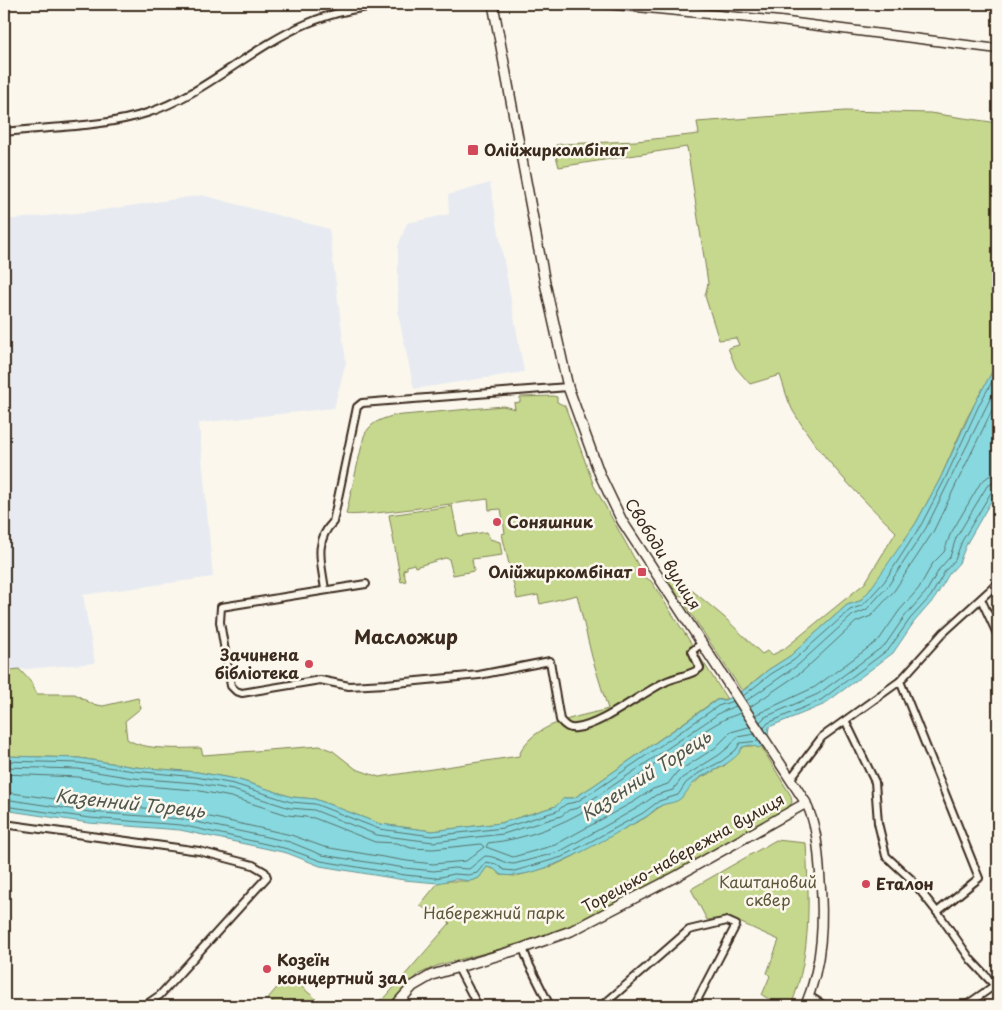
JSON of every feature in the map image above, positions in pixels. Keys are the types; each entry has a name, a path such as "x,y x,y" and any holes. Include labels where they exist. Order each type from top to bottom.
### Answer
{"main road":[{"name":"Свободи вулиця","path":"493,4 568,387 600,475 622,521 806,803"},
{"name":"Торецько-набережна вулиця","path":"395,1006 413,986 432,975 524,948 570,931 624,904 806,803"}],"street":[{"path":"4,132 121,120 147,113 205,84 305,24 348,9 394,4"},
{"path":"606,4 780,21 998,49"},
{"path":"325,590 320,543 333,522 357,407 362,403 568,387"},
{"path":"366,584 221,606 220,622 231,686 236,691 242,693 324,680 339,685 369,686 479,675 550,661 560,720 565,726 576,729 604,717 667,680 696,672 700,668 692,651 702,643"},
{"name":"Торецько-набережна вулиця","path":"791,778 822,737 846,722 879,695 900,681 943,633 998,584"},
{"path":"981,599 998,636"},
{"path":"900,681 979,878 937,912"},
{"path":"846,722 875,782 878,823 886,856 911,879 971,960 997,986 965,1006"},
{"name":"Свободи вулиця","path":"805,1006 822,944 822,901 816,832 806,803"},
{"path":"4,824 199,850 254,864 265,872 267,877 160,996 144,1006"},
{"path":"602,1006 689,930 727,921 736,925 694,1006"},
{"path":"524,948 532,970 550,1006"},
{"path":"458,966 478,1006"},
{"path":"809,996 825,1006"}],"shaded area":[{"path":"490,183 524,372 414,389 398,314 398,246 407,223 449,214 448,195"},
{"path":"202,195 329,229 346,362 334,408 199,423 213,577 83,595 95,663 4,671 4,220 96,211"}],"green space":[{"path":"845,111 930,113 998,123 998,361 967,418 940,479 916,523 880,579 860,601 847,605 790,656 768,670 742,691 684,603 687,601 682,595 679,597 665,575 670,572 724,617 762,654 767,651 772,655 784,649 865,583 896,532 854,490 815,444 793,411 780,375 750,384 736,368 728,348 739,345 736,338 719,340 705,296 708,283 687,147 559,167 554,149 556,145 561,144 636,141 699,134 697,122"},
{"path":"520,397 557,397 557,402 565,406 594,486 638,565 641,574 651,581 727,699 716,700 574,798 564,798 556,806 501,823 432,831 380,824 315,799 292,797 236,779 197,772 135,767 79,758 4,756 4,671 19,669 31,682 37,694 75,694 92,704 103,706 138,698 141,708 125,721 127,739 134,743 163,748 201,748 203,755 320,746 333,751 356,769 379,777 519,756 533,736 544,729 557,723 608,709 592,657 577,595 540,604 538,595 517,599 502,534 505,533 501,509 489,510 488,499 389,512 346,514 364,436 375,423 392,416 503,406 515,409 514,403 520,402"},
{"path":"452,506 458,536 487,532 490,539 500,542 502,555 472,559 474,571 453,575 449,559 445,558 415,567 414,564 407,566 407,569 403,570 406,581 401,582 389,515"},
{"name":"Набережний парк","path":"745,746 761,746 791,796 792,802 788,809 684,868 569,928 539,939 439,965 419,974 387,1006 374,1006 381,999 383,1000 450,923 434,909 430,913 420,905 438,883 441,881 470,881 479,878 487,867 494,869 501,875 516,876 553,866 645,818 662,805 681,798 689,787 702,777 724,766"},
{"name":"Каштановий сквер","path":"776,840 806,843 808,925 803,965 791,1006 781,1006 762,995 770,976 767,973 779,940 728,917 707,920 691,889"},
{"path":"288,975 324,1006 278,1006 268,998"}],"water":[{"name":"Казенний Торець","path":"998,361 998,489 967,543 959,563 949,574 935,598 914,622 893,653 823,705 769,727 767,741 759,748 751,745 742,747 740,752 730,761 698,779 683,797 674,802 659,806 644,818 574,856 554,865 517,875 501,875 494,869 487,867 479,878 470,881 455,879 438,883 404,880 320,866 287,853 180,830 89,823 4,810 4,756 79,758 135,767 197,772 236,779 292,797 315,799 380,824 432,831 501,823 556,806 564,798 574,798 717,700 725,700 747,688 768,670 790,656 847,605 860,601 916,523 940,479 976,401"}],"place":[{"name":"Олійжиркомбiнат","path":"473,150"},
{"name":"Соняшник","path":"497,522"},
{"name":"Олійжиркомбінат","path":"642,572"},
{"name":"Зачинена бібліотека","path":"309,664"},
{"name":"Еталон","path":"866,884"},
{"name":"Козеїн концертний зал","path":"267,969"}],"district":[{"name":"Масложир","path":"406,637"}]}
